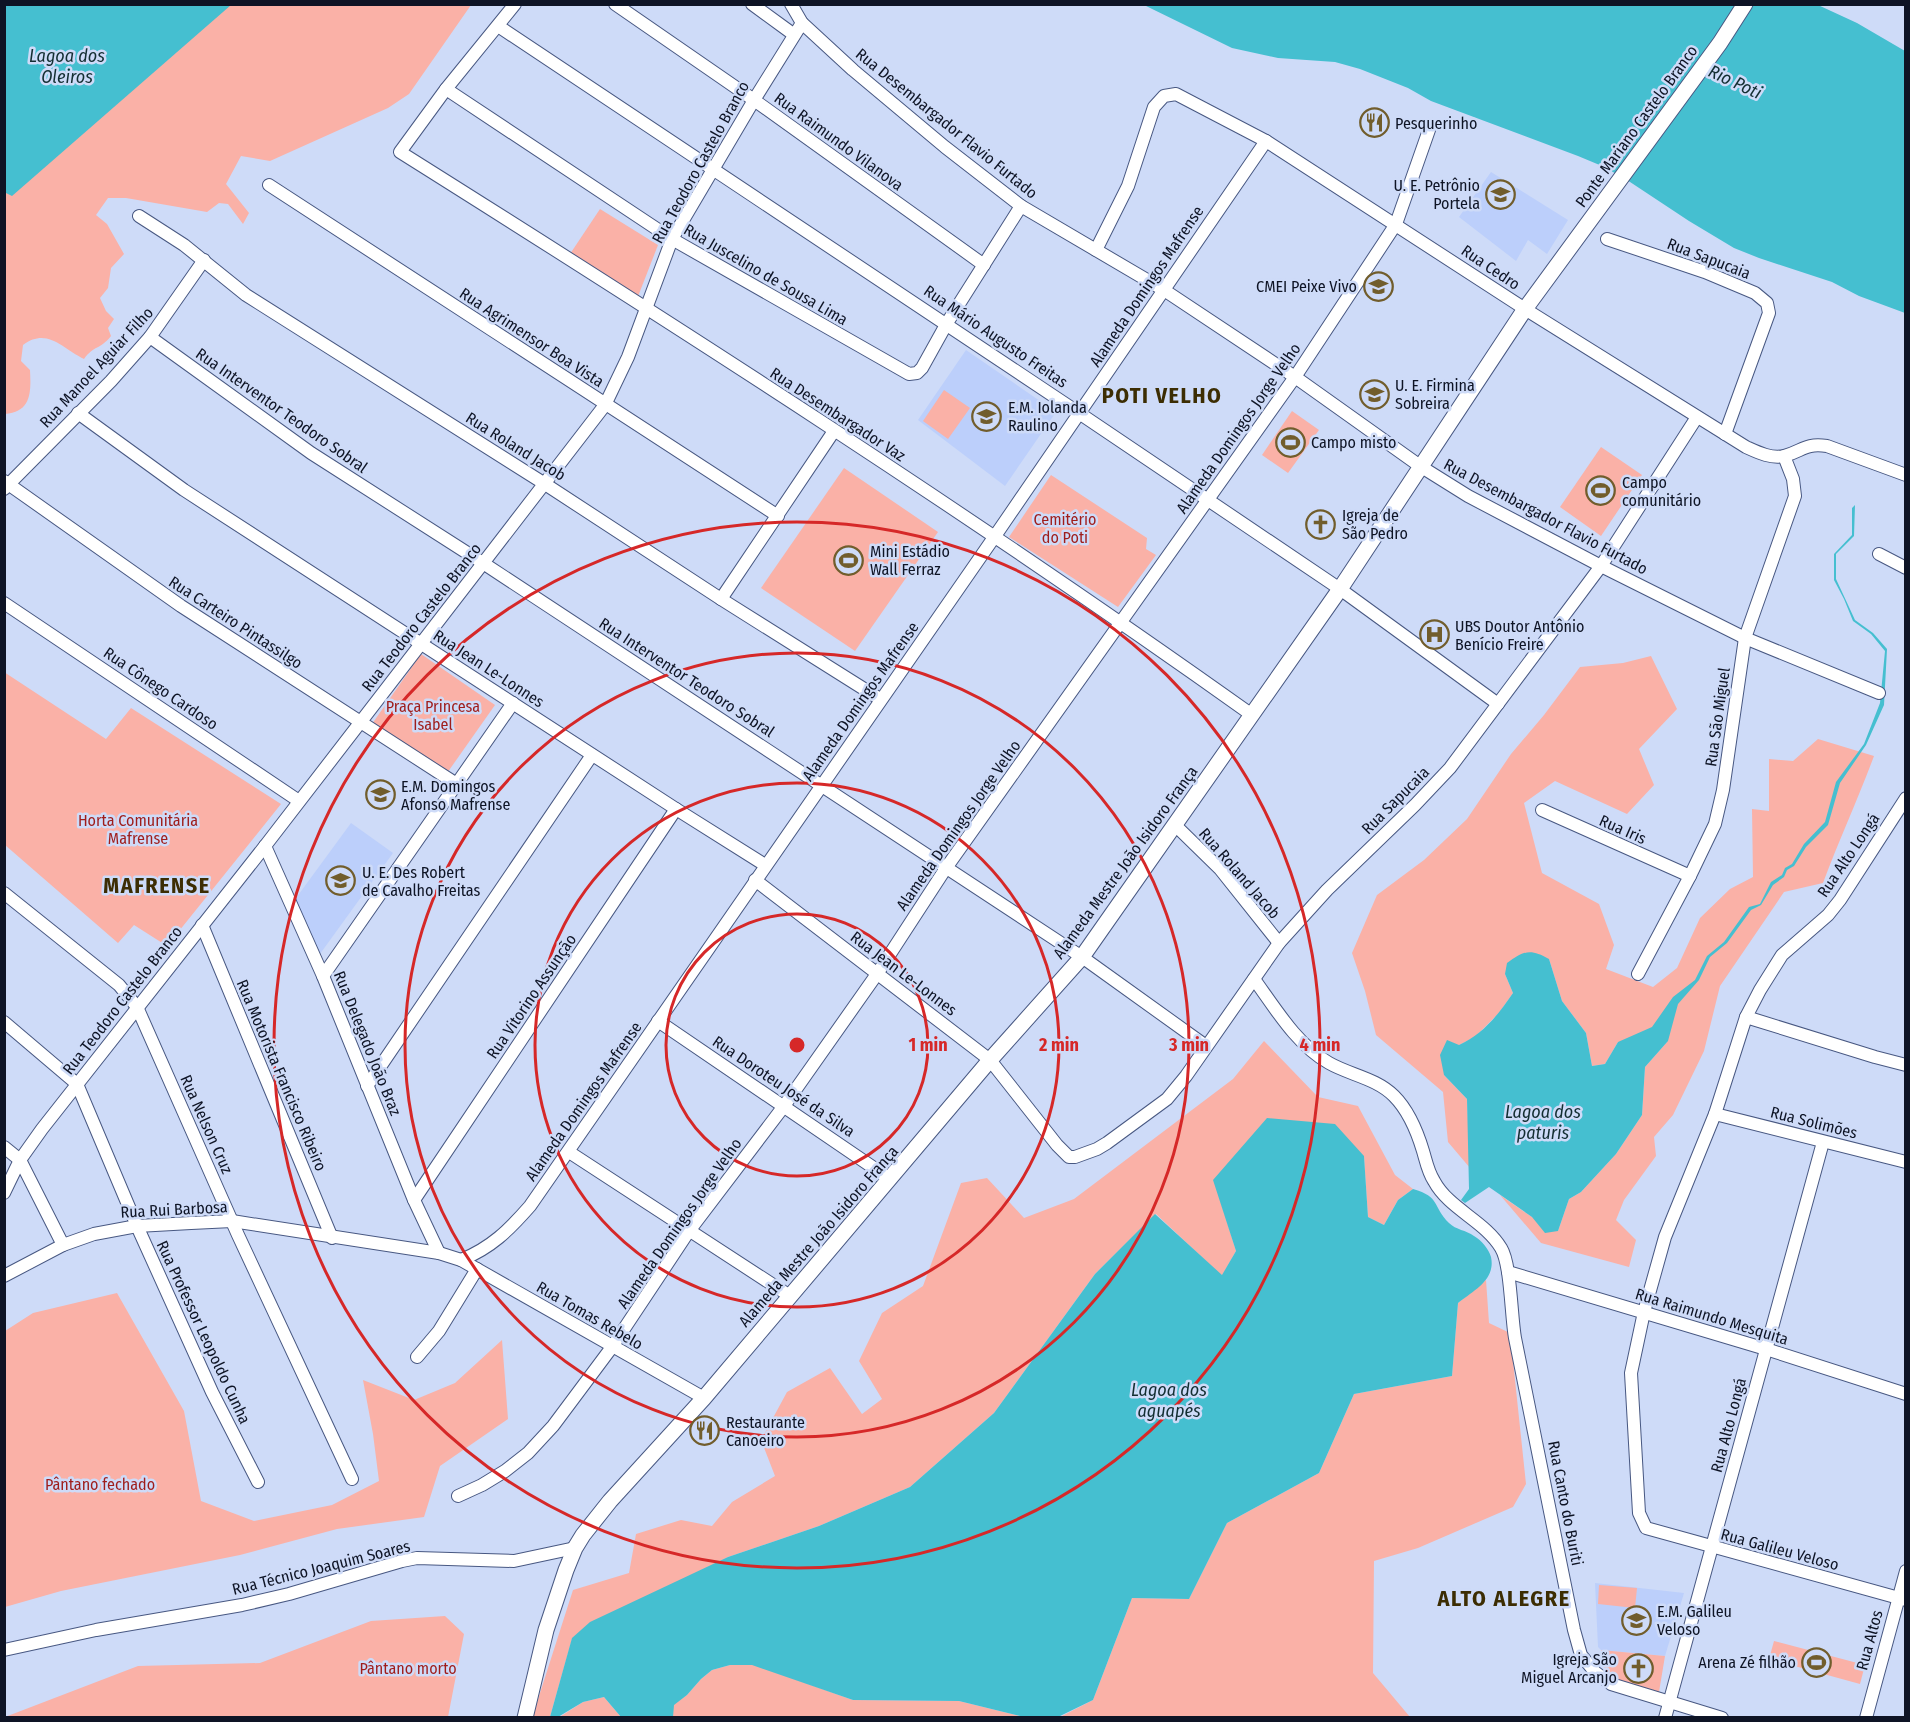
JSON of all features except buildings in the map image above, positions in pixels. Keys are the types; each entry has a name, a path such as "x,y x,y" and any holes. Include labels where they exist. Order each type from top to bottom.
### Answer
{"main road":[{"name":"Ponte Mariano Castelo Branco","path":"1555,267 1720,43 1745,4"},
{"name":"Alameda Mestre João Isidoro França","path":"525,1718 546,1630 575,1548 610,1501 704,1398 990,1060 1082,957 1340,589 1555,267"}],"street":[{"path":"446,89 515,4"},
{"name":"Rua Raimundo Vilanova","path":"615,4 754,100 984,265"},
{"path":"752,4 793,34"},
{"name":"Rua Desembargador Flavio Furtado","path":"791,4 802,23 853,70 945,147 1021,206 1164,290 1295,377 1420,466 1468,496 1745,638 1879,693"},
{"name":"Rua Teodoro Castelo Branco","path":"4,1193 20,1160 77,1084 265,846 605,405 648,307 672,239 793,34 802,23"},
{"name":"Rua Mário Augusto Freitas","path":"498,26 947,323 1340,589 1498,704"},
{"name":"Rua Desembargador Vaz","path":"446,89 400,152 648,307 995,536 1252,715"},
{"name":"Rua Juscelino de Sousa Lima","path":"446,89 672,239 902,372 913,374 922,368 947,323"},
{"name":"Rua Cedro","path":"1096,250 1128,186 1155,106 1164,96 1176,94 1266,141 1525,309 1725,434 1761,454 1784,456"},
{"name":"Alameda Domingos Jorge Velho","path":"458,1496 490,1480 528,1453 553,1426 612,1347 689,1232 784,1106 877,974 946,868 1295,377 1396,224 1429,130"},
{"name":"Alameda Domingos Mafrense","path":"461,1260 479,1253 512,1227 568,1152 1266,141"},
{"name":"Rua Agrimensor Boa Vista","path":"269,185 777,516"},
{"path":"947,323 1021,206"},
{"name":"Rua Roland Jacob","path":"139,216 184,245 246,296 880,699"},
{"name":"Rua Sapucaia","path":"1606,239 1706,272 1755,293 1767,303 1769,313 1725,434"},
{"name":"Rua Manoel Aguiar Filho","path":"6,485 150,337 204,260"},
{"name":"Rua Interventor Teodoro Sobral","path":"150,337 311,453 483,563 1082,957 1206,1046"},
{"name":"Rua Jean Le-Lonnes","path":"78,413 184,490 765,865"},
{"name":"Rua Sapucaia","path":"1069,1157 1097,1149 1167,1099 1186,1076 1279,943 1327,890 1450,768 1601,566 1697,417"},
{"path":"721,600 834,431"},
{"path":"1784,456 1805,446 1827,446 1905,475"},
{"name":"Rua São Miguel","path":"1638,974 1710,838 1720,808 1745,638 1795,496 1793,479 1784,456"},
{"name":"Rua Carteiro Pintassilgo","path":"6,485 181,606 455,783"},
{"path":"1879,554 1905,568"},
{"name":"Rua Cônego Cardoso","path":"4,603 299,801"},
{"path":"323,976 455,783 513,703"},
{"path":"367,1086 592,755"},
{"name":"Rua Alto Longá","path":"1646,1528 1639,1513 1630,1385 1644,1312 1665,1237 1715,1114 1746,1017 1782,955 1827,915 1840,900 1905,798"},
{"name":"Rua Vitorino Assunção","path":"414,1200 676,809"},
{"name":"Rua Iris","path":"1542,810 1690,876"},
{"name":"Rua Roland Jacob","path":"1176,825 1220,869 1279,943"},
{"name":"Rua Delegado João Braz","path":"265,846 323,976 414,1200 439,1253"},
{"name":"Rua Jean Le-Lonnes","path":"755,880 990,1060 1069,1157"},
{"name":"Rua Nelson Cruz","path":"4,893 120,985 136,1007 352,1479"},
{"name":"Rua Motorista Francisco Ribeiro","path":"202,925 332,1238"},
{"path":"1254,979 1300,1039 1316,1055 1381,1086 1393,1095 1411,1120 1435,1184 1496,1242 1505,1257 1508,1272"},
{"path":"1746,1017 1905,1065"},
{"name":"Rua Doroteu José da Silva","path":"658,1021 890,1179"},
{"name":"Rua Professor Leopoldo Cunha","path":"4,1022 77,1084 136,1226 212,1392 258,1482"},
{"name":"Rua Solimões","path":"1715,1114 1905,1162"},
{"name":"Rua Alto Longá","path":"1665,1718 1823,1142"},
{"path":"4,1147 20,1160 63,1245"},
{"path":"568,1152 790,1296"},
{"name":"Rua Rui Barbosa","path":"4,1276 63,1245 94,1234 136,1226 232,1221 439,1253 461,1260"},
{"name":"Rua Tomas Rebelo","path":"461,1260 704,1398"},
{"path":"417,1357 439,1331 477,1269"},
{"name":"Rua Raimundo Mesquita","path":"1508,1272 1766,1349 1905,1394"},
{"name":"Rua Canto do Buriti","path":"1508,1272 1515,1338 1574,1630 1581,1654 1595,1672 1611,1684 1722,1718"},
{"name":"Rua Galileu Veloso","path":"1646,1528 1901,1599"},
{"name":"Rua Técnico Joaquim Soares","path":"4,1650 96,1630 259,1601 417,1558 514,1561 575,1548"},
{"name":"Rua Altos","path":"1866,1718 1901,1599 1905,1571"}],"shaded area":[{"name":"U. E. Petrônio Portela","path":"1491,172 1568,220 1547,254 1528,240 1516,261 1459,217"},
{"name":"E.M. Iolanda Raulino","path":"966,350 1056,412 1005,486 918,420"},
{"name":"U. E. Des Robert de Cavalho Freitas","path":"351,823 393,853 312,965 288,909"},
{"name":"E.M. Galileu Veloso","path":"1595,1583 1684,1593 1665,1656 1601,1650 1598,1647"}],"green space":[{"path":"5,5 471,5 409,94 388,108 270,161 241,156 226,184 249,213 243,224 228,204 219,203 207,212 126,198 108,198 96,215 107,224 124,254 111,268 108,288 100,298 106,311 114,319 108,328 111,336 84,359 47,339 32,340 23,345 21,361 30,370 30,393 25,405 14,412 5,414"},
{"path":"600,209 658,245 637,299 570,254"},
{"path":"944,390 970,408 948,439 923,421"},
{"name":"Campo misto","path":"1292,411 1319,430 1288,473 1262,455"},
{"name":"Campo comunitário","path":"1601,447 1642,475 1601,536 1560,507"},
{"name":"Mini Estádio Wall Ferraz","path":"844,468 938,532 855,651 761,588"},
{"name":"Cemitério do Poti","path":"1051,475 1147,538 1146,549 1156,555 1118,607 1009,537"},
{"name":"Praça Princesa Isabel","path":"421,654 495,705 445,776 372,724"},
{"path":"1651,656 1677,709 1639,749 1654,785 1627,814 1555,781 1524,803 1542,873 1599,904 1614,945 1606,969 1653,987 1677,968 1700,918 1730,889 1753,877 1752,809 1769,811 1769,759 1793,761 1818,739 1874,756 1823,883 1784,892 1720,986 1704,1051 1673,1115 1654,1137 1656,1156 1624,1200 1616,1220 1636,1240 1629,1267 1541,1243 1500,1195 1532,1217 1558,1231 1569,1199 1581,1192 1616,1154 1642,1115 1645,1067 1667,1042 1618,1042 1605,1064 1592,1066 1586,1033 1562,1001 1549,959 1505,974 1513,993 1499,1013 1475,1037 1459,1045 1444,1075 1467,1099 1470,1168 1448,1142 1443,1092 1376,1035 1365,991 1352,953 1377,895 1424,860 1467,819 1511,754 1580,667 1623,663"},
{"name":"Horta Comunitária Mafrense","path":"4,672 106,739 131,708 281,804 167,946 134,925 118,943 5,845"},
{"path":"1264,1041 1318,1097 1358,1106 1395,1175 1413,1189 1398,1200 1384,1225 1368,1217 1364,1156 1214,1180 1236,1251 1222,1276 1156,1214 1095,1274 994,1413 910,1487 819,1526 728,1557 572,1639 550,1717 532,1718 573,1590 629,1573 636,1534 681,1520 712,1526 732,1502 775,1476 761,1440 787,1392 830,1368 862,1414 882,1399 859,1361 882,1313 923,1286 961,1183 987,1178 1024,1218 1074,1199 1233,1079"},
{"path":"1486,1280 1489,1323 1510,1333 1526,1484 1513,1507 1418,1548 1374,1561 1373,1673 1410,1717 1058,1718 1093,1700 1132,1598 1189,1599 1227,1523 1319,1473 1354,1394 1452,1376 1458,1303"},
{"name":"Pântano fechado","path":"117,1293 184,1411 201,1501 254,1521 332,1505 379,1481 363,1380 414,1400 455,1383 502,1340 508,1419 440,1466 424,1517 337,1529 240,1555 61,1591 5,1607 5,1331 33,1313"},
{"path":"1599,1585 1637,1588 1635,1608 1598,1604"},
{"name":"Pântano morto","path":"445,1616 464,1634 448,1717 5,1717 138,1666 260,1663 371,1621"},
{"name":"Arena Zé filhão","path":"1774,1641 1865,1665 1860,1684 1769,1659"},
{"path":"1601,1650 1665,1656 1659,1692 1629,1685 1612,1677 1602,1662"},
{"path":"752,1664 853,1700 959,1701 1024,1717 673,1718 673,1705 687,1695 712,1670 730,1665"},
{"path":"604,1697 621,1717 558,1718 583,1702"}],"water":[{"name":"Lagoa dos Oleiros","path":"4,5 231,5 12,196 4,192"},
{"name":"Rio Poti","path":"1144,5 1818,5 1857,23 1905,51 1905,313 1859,296 1832,282 1734,248 1624,178 1578,156 1431,101 1408,88 1360,69 1335,62 1278,58 1232,48"},
{"name":"Lagoa dos paturis","path":"1855,505 1854,536 1836,554 1836,579 1855,620 1873,633 1887,649 1884,705 1866,745 1840,783 1828,825 1806,847 1784,877 1773,885 1761,905 1751,910 1727,943 1710,957 1699,980 1678,1004 1668,1041 1645,1067 1642,1115 1616,1154 1581,1192 1569,1199 1558,1231 1545,1233 1532,1217 1489,1187 1465,1203 1461,1200 1469,1189 1467,1099 1444,1075 1440,1055 1447,1040 1459,1045 1468,1041 1496,1016 1513,993 1505,974 1507,963 1527,952 1537,953 1549,959 1562,1001 1586,1033 1592,1066 1605,1064 1618,1042 1652,1027 1673,997 1695,980 1707,956 1724,942 1749,907 1760,904 1771,882 1782,875 1785,868 1792,864 1804,844 1825,822 1836,782 1864,744 1880,703 1885,651 1871,634 1853,621 1834,580 1834,554 1852,535 1852,508"},
{"name":"Lagoa dos aguapés","path":"1267,1118 1335,1124 1364,1156 1368,1217 1384,1225 1398,1200 1413,1189 1422,1192 1432,1199 1449,1223 1471,1234 1484,1245 1491,1257 1490,1272 1482,1284 1458,1303 1452,1376 1354,1394 1319,1473 1227,1523 1189,1599 1132,1598 1093,1700 1058,1717 1024,1717 959,1701 853,1700 752,1665 730,1665 712,1670 701,1679 687,1695 674,1705 673,1717 621,1717 604,1697 583,1702 558,1717 550,1717 572,1638 590,1622 728,1557 819,1526 910,1487 994,1413 1095,1274 1155,1214 1222,1275 1236,1251 1213,1180"}],"place":[{"name":"Pesquerinho","path":"1374,123"},
{"name":"U. E. Petrônio Portela","path":"1501,194"},
{"name":"CMEI Peixe Vivo","path":"1378,286"},
{"name":"U. E. Firmina Sobreira","path":"1374,394"},
{"name":"E.M. Iolanda Raulino","path":"987,416"},
{"name":"Campo misto","path":"1290,442"},
{"name":"Campo comunitário","path":"1601,491"},
{"name":"Igreja de São Pedro","path":"1321,524"},
{"name":"Mini Estádio Wall Ferraz","path":"849,560"},
{"name":"UBS Doutor Antônio Benício Freire","path":"1434,635"},
{"name":"E.M. Domingos Afonso Mafrense","path":"380,795"},
{"name":"U. E. Des Robert de Cavalho Freitas","path":"341,881"},
{"name":"Restaurante Canoeiro","path":"705,1431"},
{"name":"E.M. Galileu Veloso","path":"1636,1620"},
{"name":"Arena Zé filhão","path":"1817,1662"},
{"name":"Igreja São Miguel Arcanjo","path":"1638,1668"}],"district":[{"name":"POTI VELHO","path":"1162,395"},
{"name":"MAFRENSE","path":"157,885"},
{"name":"ALTO ALEGRE","path":"1504,1598"}]}
